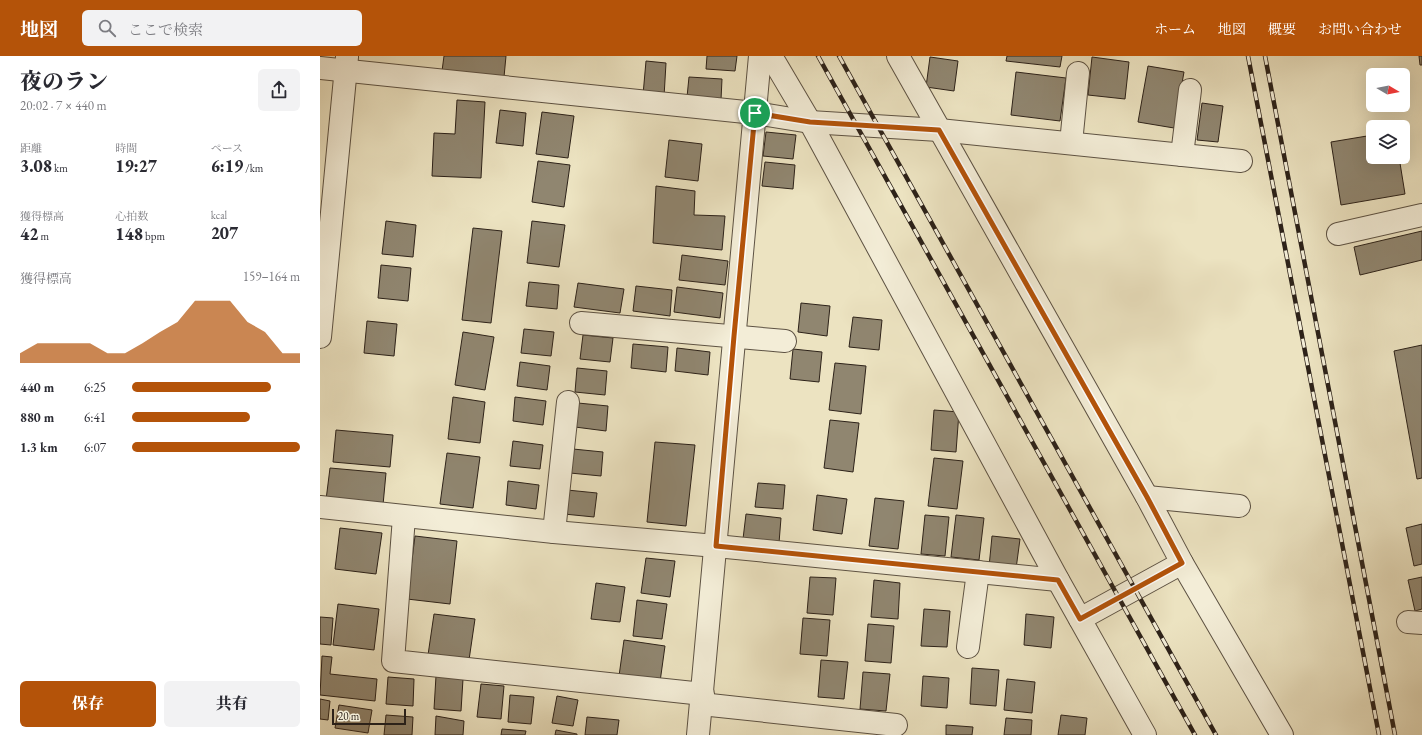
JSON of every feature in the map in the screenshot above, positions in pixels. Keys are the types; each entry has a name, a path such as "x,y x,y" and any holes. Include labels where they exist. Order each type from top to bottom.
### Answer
{"street":[{"path":"698,735 760,56"},
{"path":"771,56 810,122 1058,580 1145,735"},
{"path":"898,56 1147,497 1182,563 1282,735"},
{"path":"320,337 346,63"},
{"path":"320,68 346,63 755,113 810,122 939,130 1241,161"},
{"path":"1071,143 1078,74"},
{"path":"1182,155 1190,90"},
{"path":"1338,234 1422,215"},
{"path":"581,323 785,341"},
{"path":"554,532 568,402"},
{"path":"1147,497 1239,506"},
{"path":"320,507 554,532 716,546 1058,580"},
{"path":"404,517 393,661 702,699 896,725"},
{"path":"1080,619 1182,563"},
{"path":"968,647 978,572"}],"building":[{"path":"444,56 506,56 504,77 442,71"},
{"path":"707,56 737,56 735,71 706,69"},
{"path":"1007,56 1062,56 1060,67 1006,61"},
{"path":"1419,56 1422,56 1422,65 1420,65"},
{"path":"930,57 958,61 954,91 926,87"},
{"path":"1092,57 1129,62 1125,99 1088,95"},
{"path":"646,61 666,63 664,97 643,95"},
{"path":"1148,66 1184,72 1174,128 1138,122"},
{"path":"1016,72 1066,78 1060,121 1011,115"},
{"path":"689,77 722,79 721,100 687,97"},
{"path":"457,100 485,102 481,178 432,176 434,133 455,134"},
{"path":"1202,103 1223,106 1218,142 1197,140"},
{"path":"500,110 526,113 523,146 496,143"},
{"path":"542,112 574,116 568,158 536,154"},
{"path":"766,132 796,135 793,159 763,156"},
{"path":"1366,136 1366,164 1400,164 1405,194 1341,205 1331,142"},
{"path":"669,140 702,144 698,181 665,177"},
{"path":"538,161 570,165 564,207 532,202"},
{"path":"765,162 795,165 793,189 762,186"},
{"path":"656,186 695,191 694,215 725,216 722,250 653,243"},
{"path":"386,221 416,225 413,257 382,254"},
{"path":"532,221 565,225 559,267 527,263"},
{"path":"473,228 502,231 491,323 462,320"},
{"path":"1422,231 1422,260 1360,275 1354,247"},
{"path":"682,255 728,261 725,285 679,280"},
{"path":"381,265 411,268 408,301 378,298"},
{"path":"529,282 559,285 557,309 526,306"},
{"path":"578,283 624,289 620,313 574,307"},
{"path":"636,286 672,290 670,316 633,311"},
{"path":"677,287 723,293 720,318 674,312"},
{"path":"801,303 830,306 827,336 798,332"},
{"path":"853,317 882,320 879,350 849,347"},
{"path":"367,321 397,324 394,356 364,353"},
{"path":"524,329 554,332 551,356 521,353"},
{"path":"463,332 494,337 485,390 455,385"},
{"path":"583,335 613,338 610,362 580,359"},
{"path":"633,344 668,347 666,372 631,368"},
{"path":"1422,345 1422,478 1417,479 1394,351"},
{"path":"677,348 710,352 708,375 675,371"},
{"path":"793,349 822,352 819,382 790,379"},
{"path":"520,362 550,366 547,390 517,386"},
{"path":"835,363 866,366 861,414 829,410"},
{"path":"577,368 607,371 605,395 575,392"},
{"path":"453,397 485,402 480,443 448,439"},
{"path":"515,397 546,401 543,425 513,421"},
{"path":"578,403 608,406 606,431 575,427"},
{"path":"934,410 959,412 956,452 931,450"},
{"path":"830,420 859,423 853,472 824,468"},
{"path":"336,430 393,435 390,467 333,462"},
{"path":"513,441 543,445 540,469 510,466"},
{"path":"655,442 695,445 686,526 647,522"},
{"path":"573,449 603,452 601,476 570,473"},
{"path":"447,453 480,457 473,508 440,504"},
{"path":"934,458 963,461 957,509 928,506"},
{"path":"330,468 386,473 383,505 326,500"},
{"path":"508,481 539,485 536,509 506,505"},
{"path":"758,483 785,485 783,509 755,507"},
{"path":"567,490 597,493 594,517 564,514"},
{"path":"817,495 847,499 842,534 813,530"},
{"path":"875,498 904,501 898,549 869,546"},
{"path":"746,514 781,518 779,543 743,539"},
{"path":"925,515 949,517 945,556 921,554"},
{"path":"956,515 984,518 979,560 951,557"},
{"path":"1422,524 1422,564 1414,566 1406,528"},
{"path":"340,528 382,533 376,574 335,569"},
{"path":"415,536 457,541 450,604 407,599"},
{"path":"992,536 1020,539 1016,569 989,567"},
{"path":"646,558 675,561 670,597 641,593"},
{"path":"810,577 836,578 833,615 807,613"},
{"path":"1422,577 1422,609 1415,611 1408,580"},
{"path":"874,580 900,583 898,619 871,617"},
{"path":"596,583 625,587 620,622 591,619"},
{"path":"637,600 667,604 662,639 633,636"},
{"path":"338,604 379,609 374,650 333,645"},
{"path":"924,609 950,611 947,647 921,646"},
{"path":"434,614 475,619 469,660 428,655"},
{"path":"1026,614 1054,617 1051,648 1024,645"},
{"path":"320,617 333,618 331,645 320,644"},
{"path":"803,618 830,620 827,656 800,654"},
{"path":"868,624 894,626 891,663 865,661"},
{"path":"624,640 665,646 660,682 619,676"},
{"path":"322,656 332,657 330,674 377,679 375,701 320,695"},
{"path":"821,660 848,662 844,699 818,697"},
{"path":"972,668 999,670 996,706 970,704"},
{"path":"863,672 890,674 886,711 860,709"},
{"path":"436,676 463,679 461,711 434,709"},
{"path":"923,676 949,678 947,708 921,706"},
{"path":"388,677 414,679 413,706 386,704"},
{"path":"1007,679 1035,682 1032,713 1004,710"},
{"path":"481,684 504,686 501,719 477,717"},
{"path":"510,695 534,697 531,724 508,722"},
{"path":"557,696 578,700 573,726 552,723"},
{"path":"320,699 330,701 328,720 320,719"},
{"path":"339,705 372,710 368,733 335,728"},
{"path":"386,715 413,717 412,735 384,735"},
{"path":"1061,715 1087,718 1085,735 1058,735"},
{"path":"436,716 464,721 463,735 435,735"},
{"path":"587,717 619,720 617,735 585,735"},
{"path":"1006,718 1032,720 1031,735 1004,735"},
{"path":"946,725 973,727 972,735 946,735"},
{"path":"502,729 526,731 525,735 501,735"},
{"path":"556,730 577,734 577,735 555,735"}],"railway":[{"path":"818,56 1195,735"},
{"path":"839,56 1216,735"},
{"path":"1248,56 1379,735"},
{"path":"1265,56 1395,735"}],"route":[{"path":"755,113 810,122 939,130 1147,497 1182,563 1080,619 1058,580 716,546 755,113"}]}
